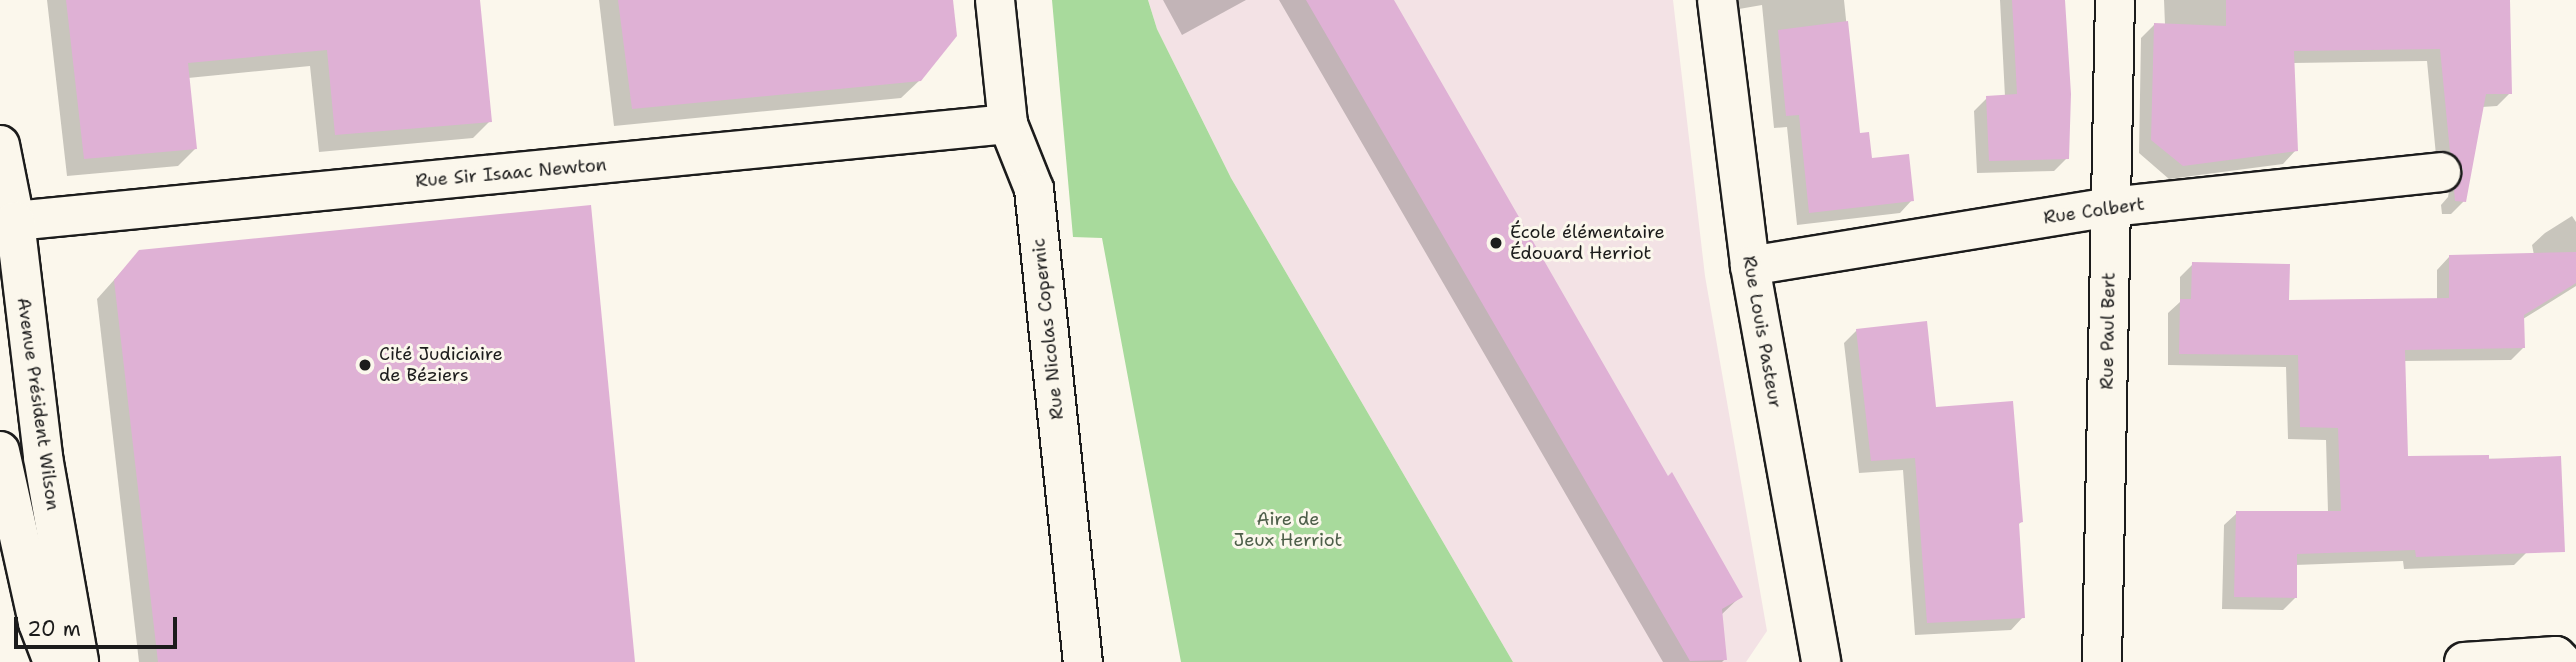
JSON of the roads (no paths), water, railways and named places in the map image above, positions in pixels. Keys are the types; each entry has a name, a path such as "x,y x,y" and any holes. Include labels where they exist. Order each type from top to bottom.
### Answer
{"street":[{"name":"Rue Nicolas Copernic","path":"995,0 1008,124 1034,189 1083,662"},
{"name":"Rue Louis Pasteur","path":"1717,0 1750,266 1822,662"},
{"name":"Rue Paul Bert","path":"2102,662 2115,0"},
{"name":"Rue Sir Isaac Newton","path":"15,220 1008,124"},
{"name":"Avenue Président Wilson","path":"0,145 15,220 43,457 79,662"},
{"name":"Rue Colbert","path":"1750,266 2110,207 2441,172"},
{"path":"0,451 38,622 53,662"},
{"path":"36,662 38,622"},
{"path":"2464,662 2556,656 2562,662"}],"place":[{"name":"École élémentaire Édouard Herriot","path":"1496,243"},
{"name":"Cité Judiciaire de Béziers","path":"365,365"}],"park label":[{"name":"Aire de Jeux Herriot","path":"1288,530"}]}
